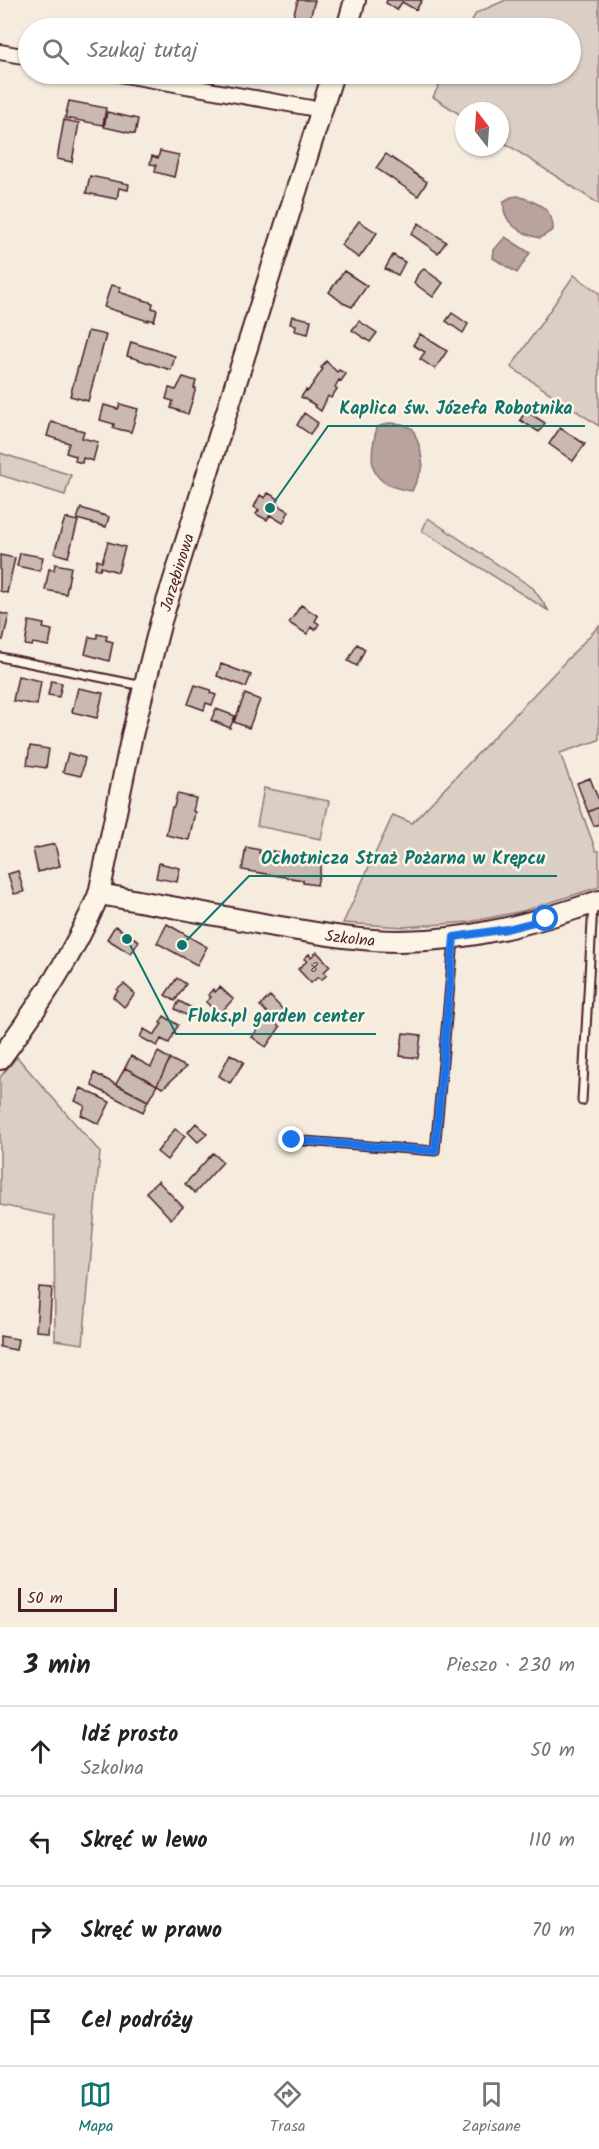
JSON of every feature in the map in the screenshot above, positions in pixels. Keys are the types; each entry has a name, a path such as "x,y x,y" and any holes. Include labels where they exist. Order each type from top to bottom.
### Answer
{"street":[{"path":"350,18 355,0"},
{"path":"0,52 18,55"},
{"path":"175,84 322,110"},
{"name":"Jarzębinowa","path":"0,1059 67,959 89,919 99,894 132,735 161,621 330,84"},
{"name":"Szkolna","path":"99,894 332,936 398,941 454,937 507,929 596,902"}],"lane":[{"path":"0,657 144,686"},
{"path":"582,1101 596,902"},
{"path":"292,1140 435,1151 454,937"}],"shaded area":[{"path":"506,0 599,0 599,204 509,146 509,102 455,102 455,111 433,97 440,84 581,84 581,18 473,18 476,13"},
{"path":"518,196 543,207 553,222 553,230 540,238 526,234 514,226 506,216 504,201"},
{"path":"505,237 530,253 517,273 493,258 494,250"},
{"path":"574,275 599,293 599,426 511,367"},
{"path":"389,423 402,424 413,429 420,448 423,466 412,491 387,484 379,478 375,471 372,452 377,427"},
{"path":"0,453 71,475 65,495 0,475"},
{"path":"428,518 533,588 549,611 422,531"},
{"path":"599,626 599,740 560,753 596,851 599,851 599,887 523,911 469,922 404,927 343,923 393,815 412,823"},
{"path":"264,788 329,801 321,839 257,826"},
{"path":"17,1057 100,1152 83,1344 55,1340 54,1216 0,1205 0,1077"}],"building":[{"path":"298,0 315,0 310,18 293,17"},
{"path":"387,0 422,0 416,10 402,2 397,10 386,3"},
{"path":"69,101 106,108 103,125 65,118"},
{"path":"107,112 138,119 135,134 104,127"},
{"path":"64,120 79,123 72,162 57,159"},
{"path":"160,151 179,155 174,177 155,172 156,165 150,164 152,156 158,158"},
{"path":"386,154 427,182 418,196 376,168"},
{"path":"90,176 129,184 128,190 119,188 117,199 86,193"},
{"path":"359,221 377,233 359,258 341,245"},
{"path":"419,223 446,242 438,253 411,234"},
{"path":"393,255 405,262 398,275 385,269"},
{"path":"424,269 443,283 433,297 414,283 418,274"},
{"path":"344,271 367,286 352,307 329,292"},
{"path":"111,285 121,287 119,292 153,303 152,308 157,310 154,321 104,307"},
{"path":"452,313 468,324 463,333 446,321"},
{"path":"292,316 311,320 308,334 295,331 296,325 290,324"},
{"path":"359,321 377,333 370,342 352,330"},
{"path":"88,331 106,335 88,401 70,396"},
{"path":"420,334 447,351 435,369 420,359 425,352 413,345"},
{"path":"131,342 175,356 171,370 127,356"},
{"path":"326,361 337,372 339,370 346,374 341,381 339,380 335,387 337,389 331,398 328,396 321,411 301,397 306,390 308,391"},
{"path":"183,377 196,381 188,414 171,408 173,401 166,399 169,388 176,390"},
{"path":"120,404 138,409 131,432 113,428 114,424 100,420 104,405 118,409"},
{"path":"526,411 545,423 539,432 520,420"},
{"path":"304,413 318,423 310,434 297,425"},
{"path":"51,422 84,431 82,438 98,442 93,461 83,458 82,463 75,461 76,456 66,453 69,443 47,436"},
{"path":"560,428 585,444 573,461 549,444"},
{"path":"268,493 279,499 276,504 289,511 283,523 270,515 267,520 256,514 259,510 254,507 260,495 265,498"},
{"path":"81,508 109,517 106,527 77,519"},
{"path":"65,518 78,521 68,557 54,553"},
{"path":"108,542 125,547 118,572 101,567 100,570 95,568 97,560 102,562"},
{"path":"20,553 43,557 40,571 17,566"},
{"path":"0,555 15,558 7,593 0,591"},
{"path":"55,564 71,567 66,594 45,590 49,569 54,570"},
{"path":"301,605 318,616 315,621 319,624 315,630 311,627 307,634 289,623"},
{"path":"0,613 9,615 3,640 0,640"},
{"path":"29,621 44,624 43,628 52,630 49,646 33,643 32,646 25,645"},
{"path":"97,634 107,636 106,640 113,642 109,661 85,654 89,637 97,638"},
{"path":"357,644 365,649 357,666 348,661"},
{"path":"221,664 251,675 246,687 217,676"},
{"path":"18,676 41,681 37,705 13,701"},
{"path":"51,681 62,683 59,697 48,695"},
{"path":"195,685 211,690 210,693 216,695 212,705 206,703 204,710 188,704"},
{"path":"78,688 103,693 97,718 72,712"},
{"path":"245,694 260,700 249,728 234,722"},
{"path":"216,709 235,716 230,728 211,720"},
{"path":"30,746 49,749 46,768 27,765"},
{"path":"68,753 85,758 81,776 63,772"},
{"path":"590,778 599,807 588,812 577,783"},
{"path":"177,794 196,798 189,840 166,835"},
{"path":"599,807 599,824 594,826 588,812"},
{"path":"55,844 60,866 38,872 33,849"},
{"path":"246,847 260,850 259,853 271,855 272,851 295,856 295,860 307,862 308,859 322,862 317,885 303,883 303,880 242,870"},
{"path":"159,863 180,868 177,882 156,878"},
{"path":"18,871 24,892 14,894 8,874"},
{"path":"167,924 207,947 197,965 157,943"},
{"path":"115,926 139,941 131,954 107,939"},
{"path":"317,952 330,966 324,972 327,975 321,980 318,977 311,983 298,969 307,961 304,959 309,954 311,957"},
{"path":"177,978 186,984 175,1001 165,995"},
{"path":"124,984 135,994 124,1007 113,997"},
{"path":"220,987 233,999 219,1015 206,1002 211,997 208,995 213,989 215,992"},
{"path":"270,996 286,1013 277,1022 260,1006"},
{"path":"179,1001 199,1012 195,1020 175,1009"},
{"path":"164,1016 178,1025 169,1043 161,1039 157,1046 140,1037 144,1029 154,1035 162,1024 160,1023"},
{"path":"267,1017 280,1027 266,1047 252,1037"},
{"path":"403,1033 421,1035 418,1058 400,1056"},
{"path":"158,1052 170,1059 157,1085 125,1068 131,1056 151,1067"},
{"path":"230,1054 244,1062 230,1083 219,1076"},
{"path":"170,1059 186,1067 163,1088 157,1085"},
{"path":"125,1068 157,1085 148,1101 116,1084"},
{"path":"94,1073 148,1101 143,1112 92,1086"},
{"path":"81,1088 110,1102 99,1124 81,1115 85,1106 75,1101"},
{"path":"196,1123 207,1134 198,1142 188,1132"},
{"path":"175,1129 185,1136 167,1160 157,1152"},
{"path":"213,1153 223,1162 195,1193 185,1184"},
{"path":"158,1181 183,1207 171,1219 146,1192"},
{"path":"39,1287 52,1288 49,1332 36,1331"},
{"path":"0,1336 18,1339 16,1350 0,1347"}],"place":[{"name":"Kaplica św. Józefa Robotnika","path":"270,508"},
{"name":"Floks.pl garden center","path":"127,939"},
{"name":"Ochotnicza Straż Pożarna w Krępcu","path":"182,945"}],"route":[{"path":"292,1140 435,1151 454,937 507,929 546,919"}]}
